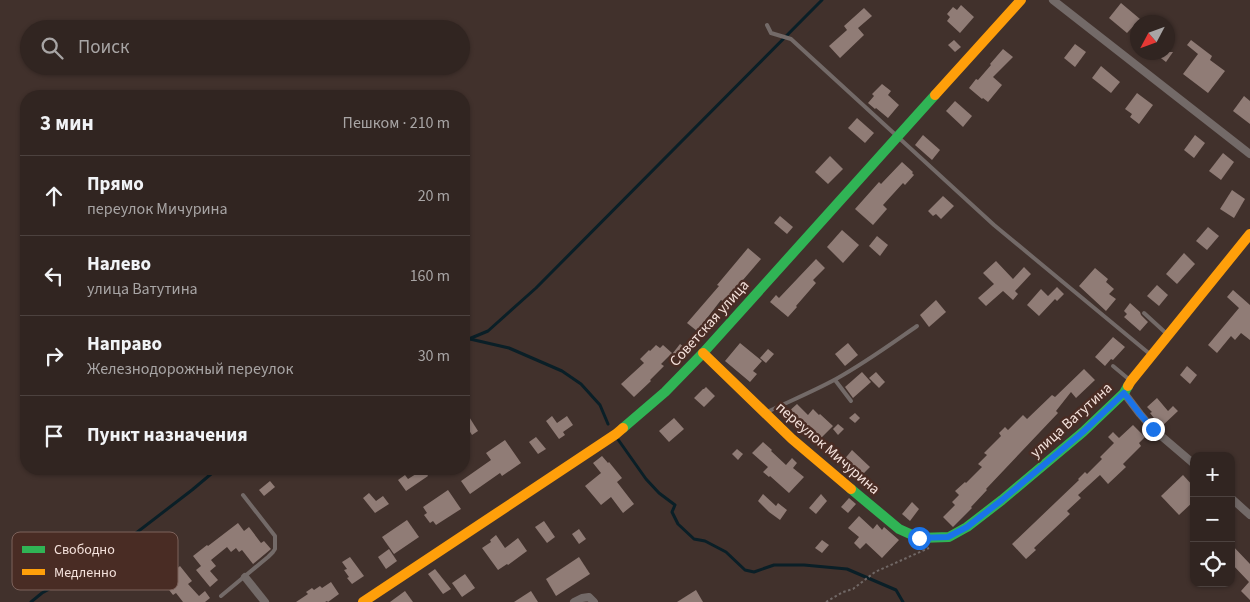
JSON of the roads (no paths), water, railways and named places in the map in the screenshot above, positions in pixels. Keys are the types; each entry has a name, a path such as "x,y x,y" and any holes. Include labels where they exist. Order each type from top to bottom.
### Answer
{"street":[{"name":"Советская улица","path":"363,602 616,434 665,392 703,353 1021,0"},
{"path":"1053,0 1250,154"},
{"name":"улица Ватутина","path":"948,537 967,527 1002,500 1083,432 1124,393 1131,380 1250,234"},
{"name":"переулок Мичурина","path":"703,353 792,439 899,529 919,538 948,537"},
{"path":"1124,393 1153,429 1190,461"},
{"path":"1235,502 1250,515"},
{"path":"245,577 265,602"},
{"path":"574,602 589,597 594,602"}],"lane":[{"path":"767,25 771,33 791,39 994,225 1151,355"},
{"path":"1144,313 1168,334"},
{"path":"765,413 835,380 917,326"},
{"path":"1113,366 1131,380"},
{"path":"835,380 851,401"},
{"path":"221,596 274,552 275,548 275,536 243,495"}],"waterway":[{"path":"470,338 488,331 536,288 822,0"},
{"path":"470,339 509,348 562,371 581,384 600,405 608,424"},
{"path":"617,438 646,479 659,493 675,505 672,512 678,524 694,539 705,541 726,552 745,570 754,572 774,565 804,565 847,569 896,590 903,602"},
{"path":"137,532 210,475"},
{"path":"31,602 48,590"}]}
